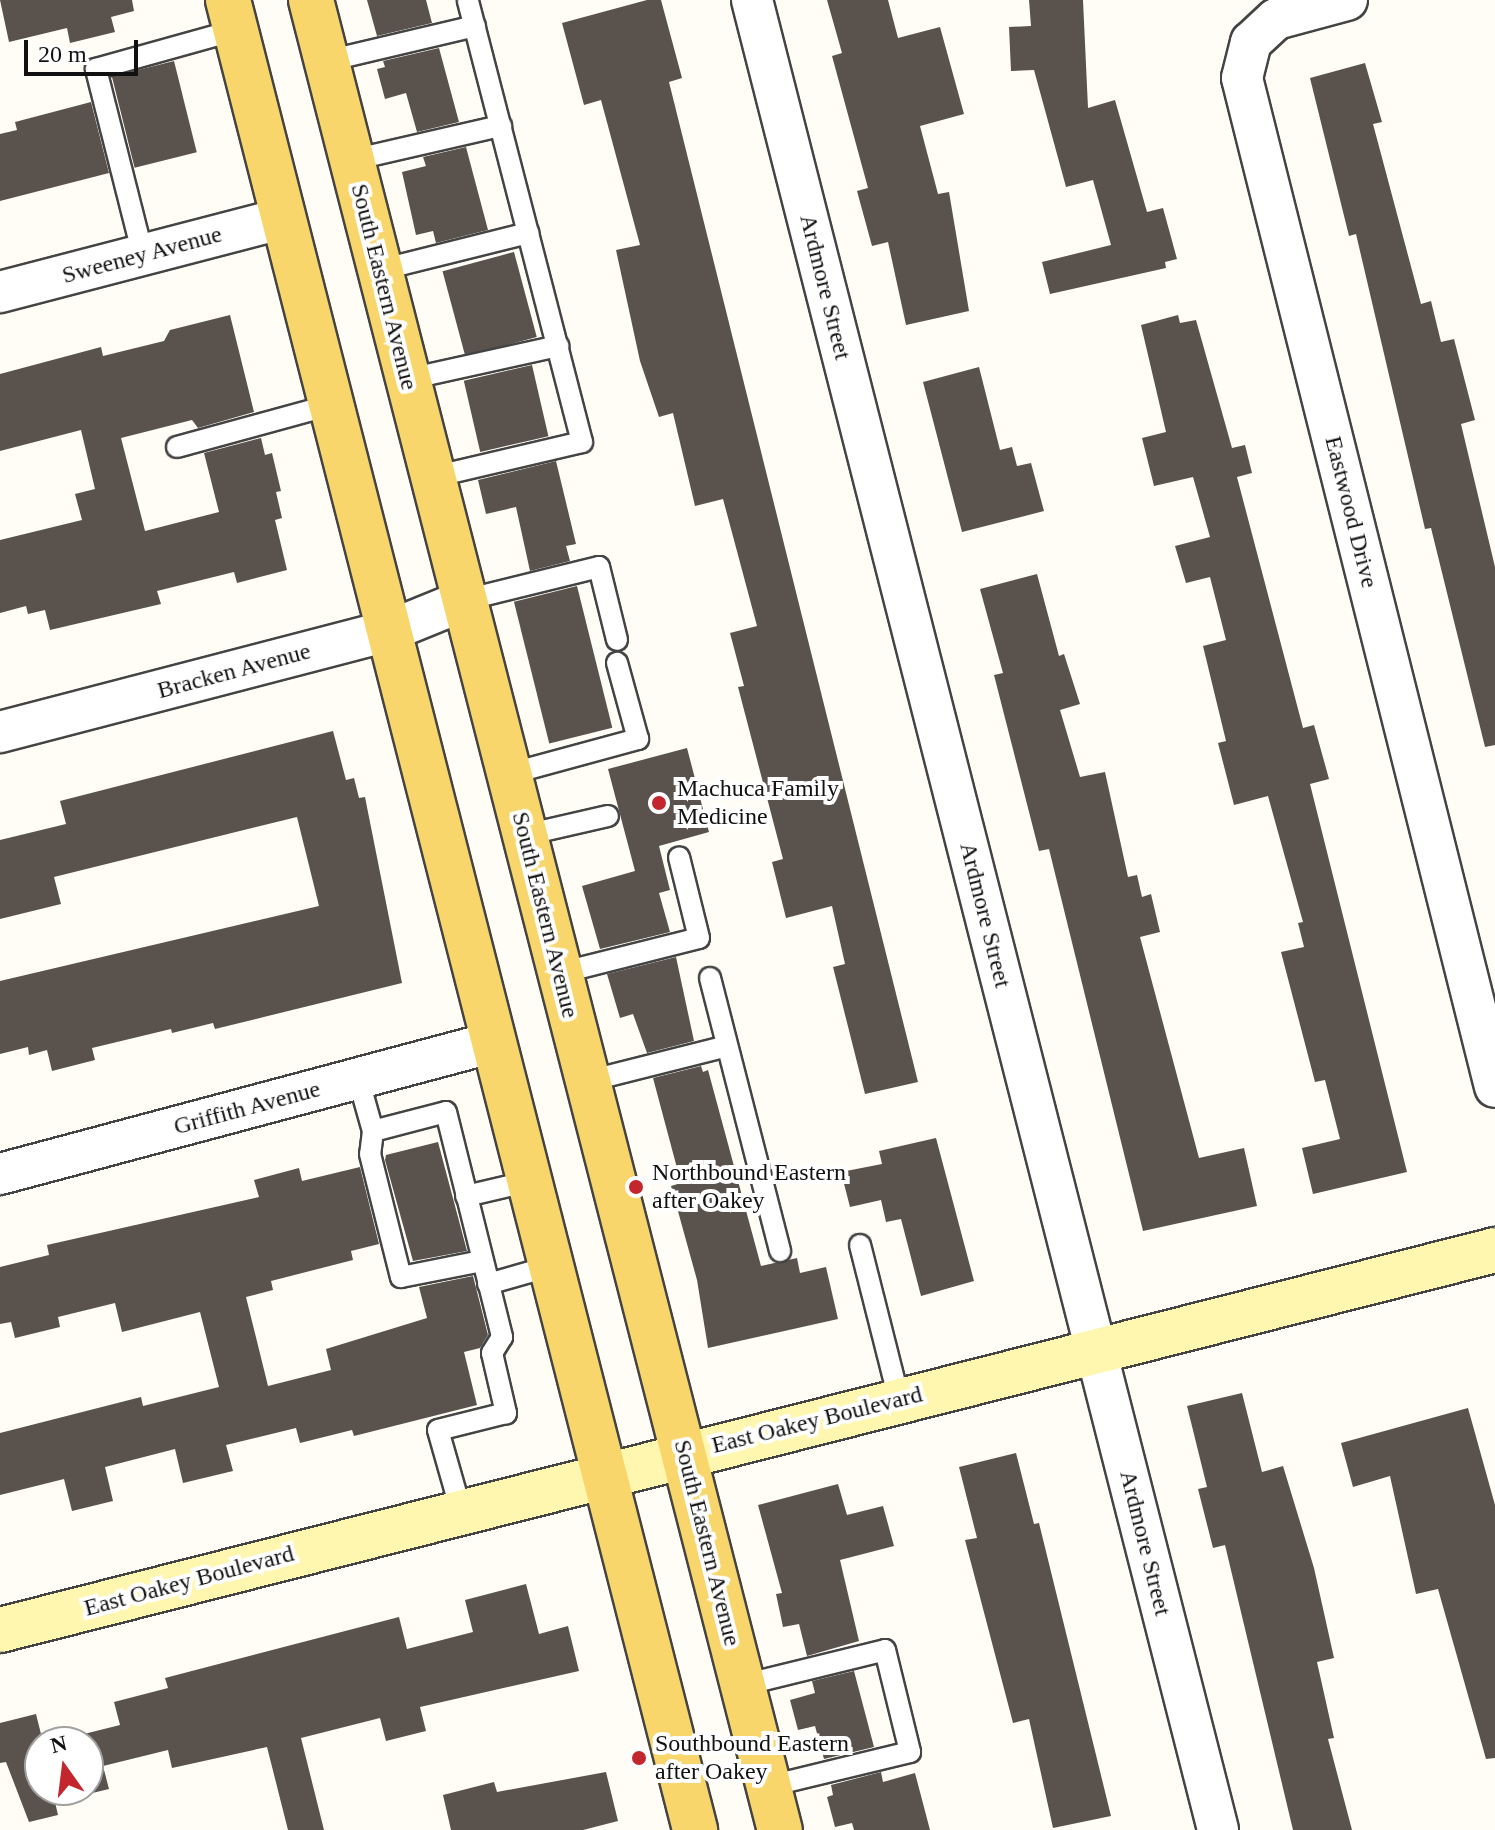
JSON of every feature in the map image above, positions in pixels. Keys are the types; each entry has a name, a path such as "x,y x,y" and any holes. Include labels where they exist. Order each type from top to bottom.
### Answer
{"main road":[{"name":"South Eastern Avenue","path":"311,0 780,1830"},
{"path":"232,15 695,1830"}],"street":[{"name":"Ardmore Street","path":"752,0 1218,1830"},
{"name":"Eastwood Drive","path":"1347,0 1276,19 1251,42 1242,78 1495,1087"},
{"name":"Sweeney Avenue","path":"0,292 284,218"},
{"name":"Bracken Avenue","path":"0,732 389,631 465,600"},
{"name":"Griffith Avenue","path":"0,1174 494,1042"},
{"name":"East Oakey Boulevard","path":"0,1630 684,1453 1495,1250"}],"lane":[{"path":"433,477 582,442 468,0"},
{"path":"143,255 96,69 232,15"},
{"path":"327,61 475,26"},
{"path":"352,160 501,126"},
{"path":"380,270 528,233"},
{"path":"408,379 558,346"},
{"path":"177,447 331,405"},
{"path":"465,600 599,567 617,640"},
{"path":"509,774 638,739 617,663"},
{"path":"525,835 608,816"},
{"path":"560,973 699,938 679,857"},
{"path":"710,978 780,1251"},
{"path":"588,1081 727,1046"},
{"path":"358,1078 373,1131 370,1154 401,1277 482,1261"},
{"path":"373,1131 446,1112 502,1337 492,1353 506,1413 438,1430 461,1511"},
{"path":"466,1196 530,1181"},
{"path":"860,1245 899,1399"},
{"path":"488,1284 551,1266"},
{"path":"743,1685 885,1650 910,1752 769,1786"}],"building":[{"path":"0,0 132,0 134,11 111,17 115,32 70,43 67,28 9,42"},
{"path":"367,0 426,0 432,23 377,36"},
{"path":"647,0 661,0 682,78 669,82 918,1082 865,1094 833,967 845,964 832,906 786,918 772,862 783,859 738,687 744,686 730,633 757,626 723,499 695,506 673,413 659,417 640,361 616,250 640,245 601,100 584,105 562,23"},
{"path":"827,0 888,0 898,38 940,27 964,114 920,126 938,194 949,192 969,311 906,325 888,242 872,246 857,191 868,188 832,56 842,53"},
{"path":"1029,0 1083,0 1088,108 1115,100 1147,212 1163,208 1177,259 1165,262 1166,268 1050,294 1042,262 1111,245 1093,180 1066,187 1034,70 1011,71 1009,27 1031,26"},
{"path":"439,48 459,122 417,132 406,93 385,99 377,69 385,67 383,61"},
{"path":"174,61 197,152 135,168 112,76"},
{"path":"1365,63 1382,122 1373,124 1421,304 1431,301 1441,342 1454,339 1475,420 1461,424 1495,567 1495,745 1485,747 1431,528 1425,529 1356,234 1349,236 1310,78"},
{"path":"91,102 109,173 0,201 0,134 17,130 15,122"},
{"path":"466,147 488,230 436,243 433,231 416,235 402,172 426,166 423,157"},
{"path":"514,252 537,337 465,356 443,271"},
{"path":"230,315 254,412 198,428 192,420 121,438 145,531 219,512 204,453 261,438 265,455 272,453 281,491 276,492 282,518 275,520 287,570 237,583 234,572 157,591 161,604 50,630 45,610 28,614 26,606 0,613 0,540 82,520 75,494 95,489 81,430 0,451 0,374 101,347 103,356 164,341 170,330"},
{"path":"1178,315 1180,323 1196,320 1232,448 1245,445 1252,473 1237,477 1303,728 1314,725 1329,779 1310,784 1407,1172 1313,1194 1302,1148 1340,1139 1325,1080 1315,1082 1281,952 1304,947 1298,923 1303,922 1268,796 1234,805 1218,743 1226,741 1203,646 1226,640 1210,577 1186,583 1175,546 1210,537 1193,477 1154,486 1142,438 1166,432 1141,325"},
{"path":"532,365 548,436 480,452 464,381"},
{"path":"979,367 1000,450 1012,447 1017,466 1031,463 1044,511 962,532 923,382"},
{"path":"556,461 576,544 566,546 570,561 530,571 516,507 486,514 478,480"},
{"path":"1037,574 1059,656 1064,654 1080,704 1060,710 1080,777 1105,772 1128,877 1137,875 1142,897 1151,894 1160,932 1140,937 1199,1158 1244,1148 1257,1206 1143,1231 1049,849 1039,851 994,675 1003,673 980,589"},
{"path":"577,586 612,728 549,743 514,602"},
{"path":"333,731 346,780 354,778 359,798 365,797 402,983 215,1029 213,1023 172,1033 171,1029 92,1048 95,1060 52,1071 47,1050 29,1055 28,1047 0,1054 0,981 319,906 297,817 54,877 61,904 0,919 0,840 66,824 60,801"},
{"path":"687,748 709,832 659,846 670,890 659,893 670,932 600,949 582,886 635,871 608,769"},
{"path":"676,957 694,1041 647,1053 633,1014 620,1018 607,974"},
{"path":"701,1066 703,1072 708,1070 761,1266 797,1258 800,1273 826,1267 838,1319 708,1348 697,1280 671,1186 681,1183 653,1078"},
{"path":"936,1138 974,1281 921,1296 901,1219 886,1222 881,1200 850,1207 841,1172 882,1164 879,1151"},
{"path":"438,1142 467,1251 413,1261 386,1155"},
{"path":"360,1167 379,1244 351,1251 353,1260 271,1281 273,1290 246,1297 268,1386 331,1370 326,1349 427,1318 419,1287 473,1276 488,1335 480,1348 464,1352 477,1405 354,1436 352,1430 300,1443 296,1428 226,1445 233,1471 183,1483 175,1449 105,1467 113,1501 72,1511 64,1479 0,1495 0,1433 141,1397 143,1406 219,1387 200,1312 122,1332 115,1303 58,1317 60,1327 15,1338 11,1322 0,1324 0,1267 49,1255 47,1245 259,1197 254,1180 299,1168 302,1181"},
{"path":"1242,1393 1262,1472 1283,1466 1314,1568 1334,1658 1317,1662 1334,1738 1328,1739 1352,1830 1293,1830 1225,1545 1213,1548 1198,1489 1207,1487 1187,1406"},
{"path":"1468,1408 1495,1505 1495,1758 1486,1759 1438,1589 1416,1594 1390,1476 1353,1487 1341,1443"},
{"path":"1016,1453 1034,1524 1039,1523 1111,1816 1053,1828 1029,1719 1013,1723 965,1540 977,1538 959,1467"},
{"path":"838,1484 847,1515 883,1506 894,1546 840,1560 859,1641 807,1656 799,1624 783,1627 776,1594 782,1593 758,1505"},
{"path":"526,1584 539,1634 568,1626 579,1671 420,1707 426,1731 386,1741 380,1718 301,1738 324,1830 288,1830 267,1747 172,1768 168,1750 104,1766 104,1729 120,1725 114,1702 168,1688 165,1678 399,1617 407,1649 473,1632 465,1600"},
{"path":"854,1671 874,1747 824,1759 815,1726 798,1730 790,1700 815,1693 812,1681"},
{"path":"36,1714 39,1726 24,1726 24,1806 56,1806 58,1815 29,1822 6,1762 0,1763 0,1723"},
{"path":"104,1770 109,1789 104,1790"},
{"path":"606,1772 618,1821 583,1830 451,1830 443,1795 494,1782 497,1792"},
{"path":"881,1772 883,1782 915,1773 930,1830 854,1830 852,1823 835,1827 827,1797 833,1795 831,1785"}],"place":[{"name":"Machuca Family Medicine","path":"659,803"},
{"name":"Northbound Eastern after Oakey","path":"636,1187"},
{"name":"Southbound Eastern after Oakey","path":"639,1758"}]}
